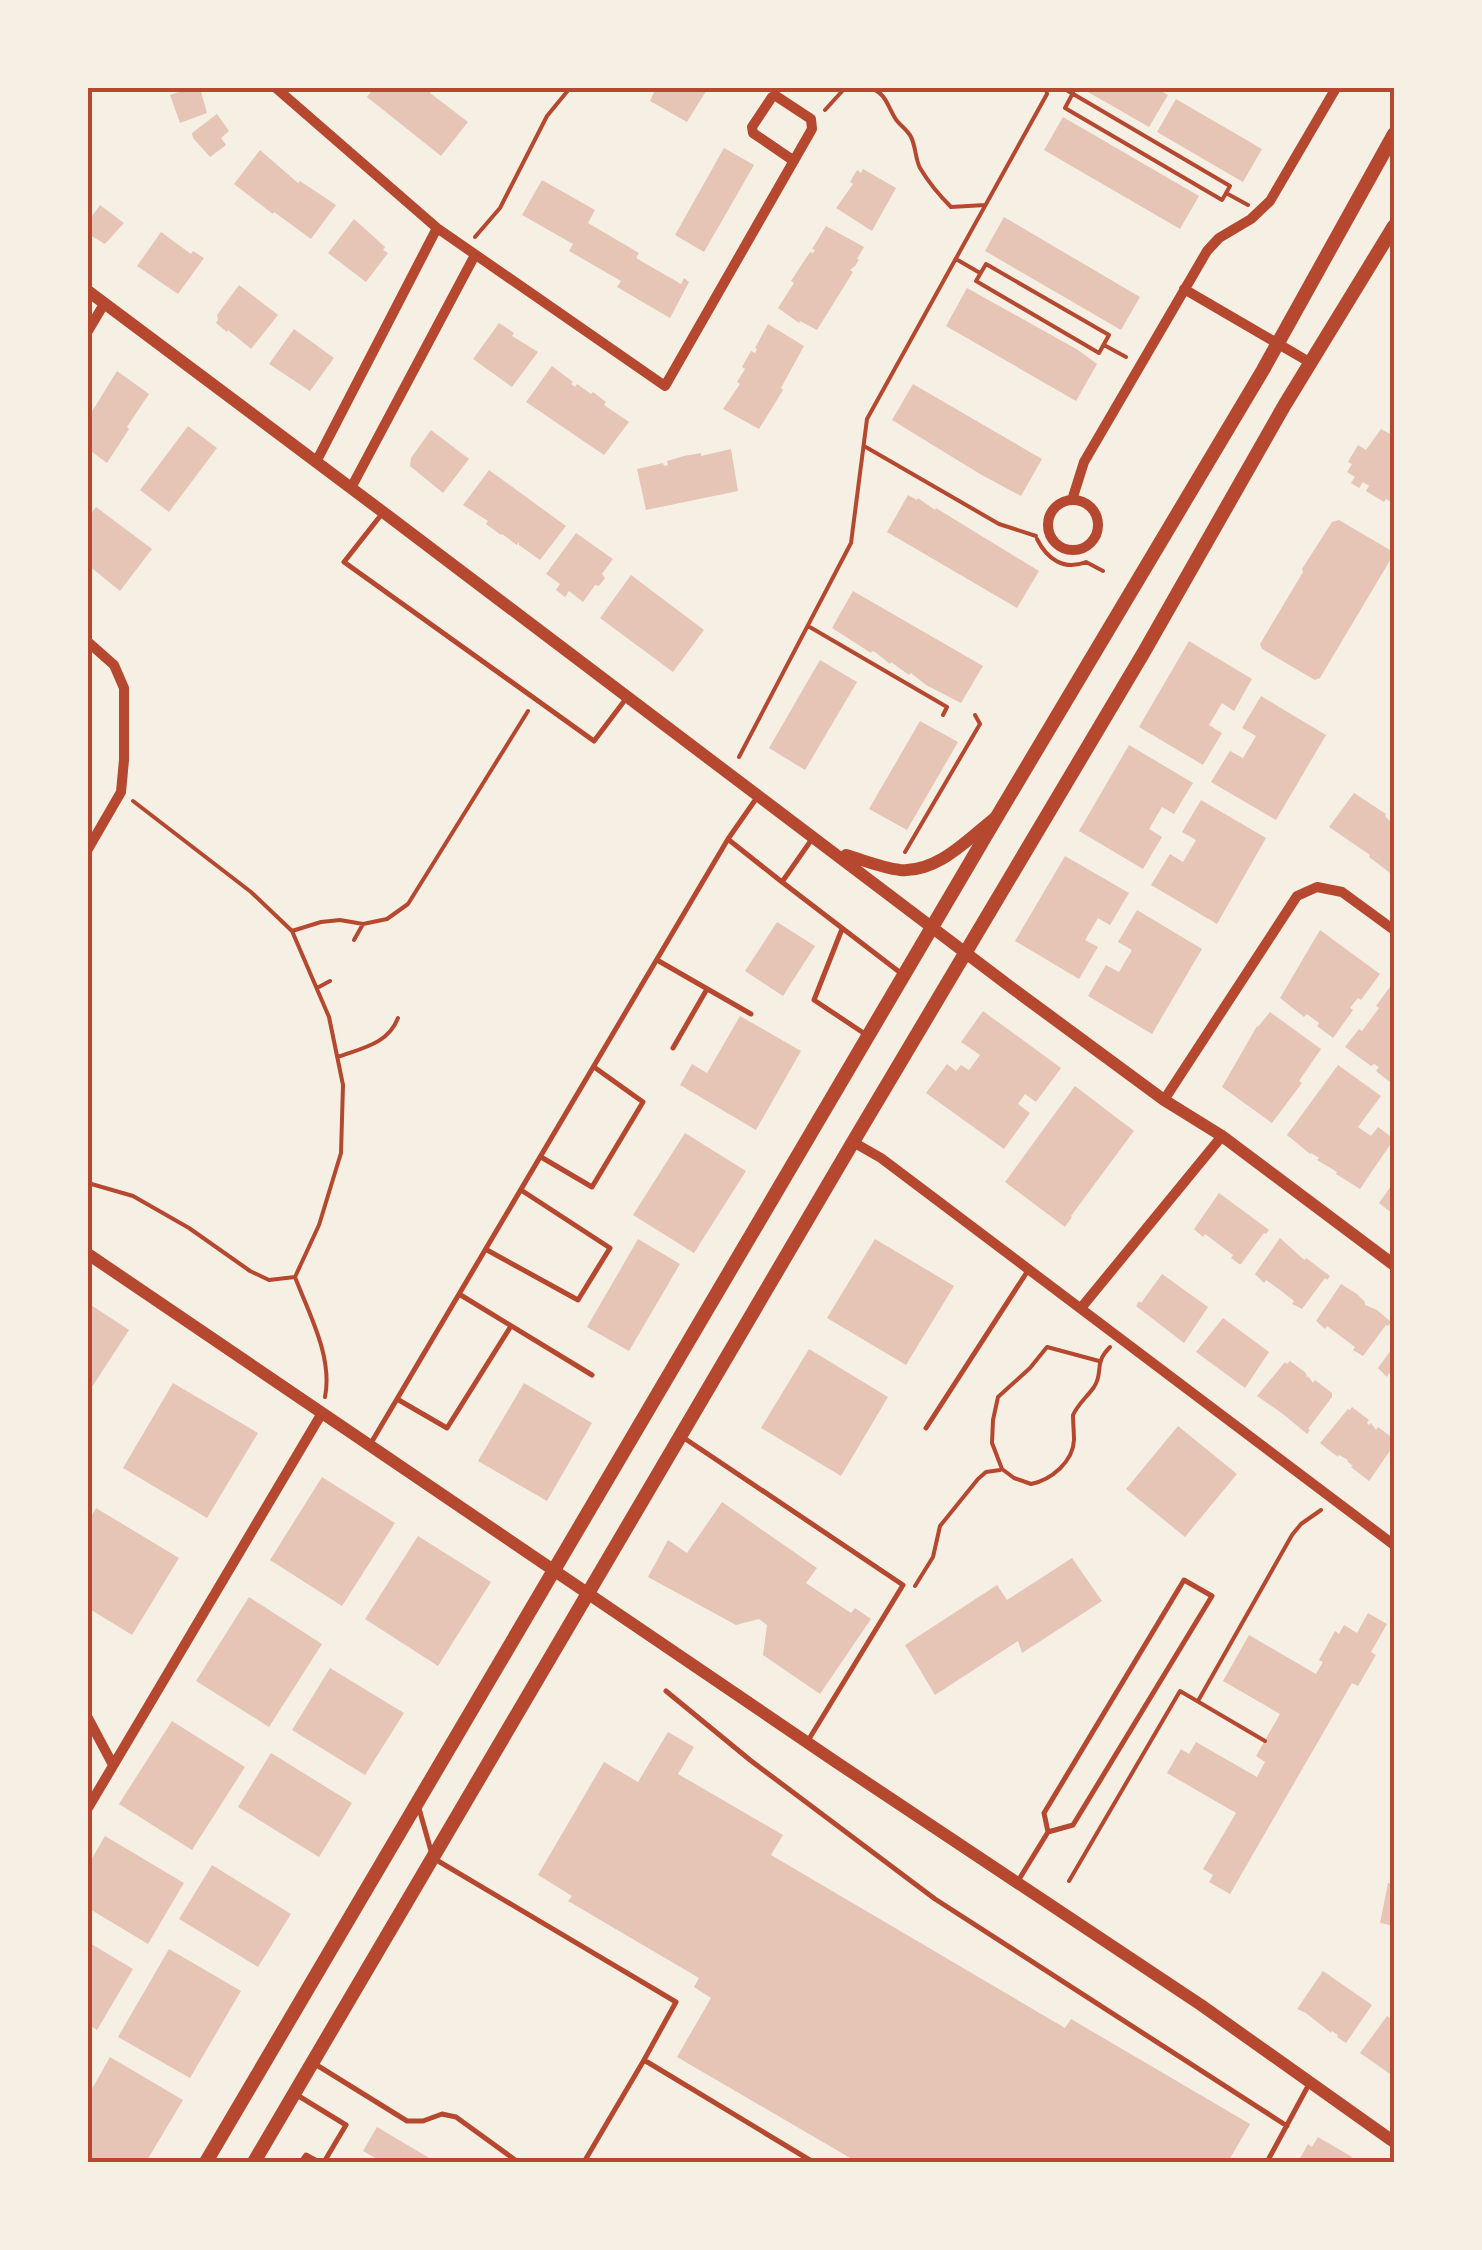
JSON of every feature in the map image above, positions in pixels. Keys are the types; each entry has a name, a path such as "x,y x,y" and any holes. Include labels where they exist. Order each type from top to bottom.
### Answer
{"main road":[{"path":"206,2162 1277,344 1394,134"},
{"path":"254,2162 1394,226"}],"street":[{"path":"276,88 438,228 666,386 812,129 812,119 776,96 768,99 752,127 756,137 794,160"},
{"path":"1072,500 1084,462 1212,244 1251,219 1270,201 1336,88"},
{"path":"316,462 438,228"},
{"path":"350,488 470,252"},
{"path":"1184,290 1311,364"},
{"path":"88,291 1164,1100 1222,1136 1394,1265"},
{"path":"88,331 104,304"},
{"path":"1072,500 1094,510 1098,526 1087,546 1068,550 1051,538 1048,521 1057,506 1072,500"},
{"path":"88,642 114,666 124,688 122,792 88,850"},
{"path":"834,851 896,870 914,870 936,863 998,815"},
{"path":"1164,1100 1298,896 1317,887 1342,892 1394,930"},
{"path":"1080,1308 1222,1136"},
{"path":"853,1142 881,1158 1394,1545"},
{"path":"88,1254 1201,2005 1394,2142"},
{"path":"88,1808 322,1413"},
{"path":"88,1718 113,1765"}],"lane":[{"path":"384,512 344,562 594,741 627,698"},
{"path":"369,1446 728,839 758,796"},
{"path":"782,882 814,837"},
{"path":"728,839 904,976"},
{"path":"842,929 814,1000 868,1036"},
{"path":"657,960 751,1014"},
{"path":"674,1048 707,989"},
{"path":"540,1157 592,1187 642,1102 594,1067"},
{"path":"486,1249 578,1300 610,1248 521,1190"},
{"path":"926,1428 1029,1269"},
{"path":"459,1294 592,1375"},
{"path":"397,1399 447,1428 511,1326"},
{"path":"681,1436 903,1585 808,1742"},
{"path":"1017,1884 1048,1832 1044,1813 1184,1580 1212,1596 1073,1825 1048,1832"},
{"path":"666,1691 750,1760 935,1898 1287,2126"},
{"path":"418,1804 433,1858 676,2002 584,2162"},
{"path":"644,2060 813,2162"},
{"path":"312,2063 407,2121 423,2121 442,2114 456,2117 518,2162"},
{"path":"1268,2162 1310,2082"},
{"path":"294,2094 346,2125 322,2162 306,2155 301,2162"}],"path":[{"path":"470,252 500,208 547,116 570,88"},
{"path":"813,124 845,88"},
{"path":"870,88 890,105 913,140 918,164 942,198 951,207 985,205"},
{"path":"739,757 850,543 867,419 1047,94 1046,88"},
{"path":"1062,88 1072,93 1230,186 1222,200 1064,108 1072,93"},
{"path":"1226,193 1248,205"},
{"path":"956,259 980,273"},
{"path":"986,264 1109,335 1099,353 976,282 980,273 986,264"},
{"path":"1104,344 1126,357"},
{"path":"864,446 1000,524 1036,538 1055,561 1065,565 1086,562 1103,571"},
{"path":"808,626 947,708 942,715"},
{"path":"899,690 904,682"},
{"path":"292,932 321,922 363,924 387,918 408,904 535,699"},
{"path":"900,860 980,724 975,716"},
{"path":"122,792 251,892 292,932 329,1017 342,1085 341,1154 319,1226 295,1277 324,1354 327,1391"},
{"path":"354,940 363,924"},
{"path":"316,988 330,980"},
{"path":"337,1057 376,1044 398,1018"},
{"path":"88,1183 132,1196 269,1280 295,1277"},
{"path":"1099,1361 1047,1347 1001,1394 994,1407 992,1443 1007,1474 1031,1484 1050,1478 1060,1468 1074,1446 1072,1415 1098,1379 1099,1361 1110,1348"},
{"path":"1198,1701 1292,1535 1324,1506"},
{"path":"1069,1882 1180,1691 1264,1741"}],"building":[{"path":"200,88 207,113 180,123 170,95"},
{"path":"374,88 428,88 468,122 441,156 367,97"},
{"path":"656,88 708,88 687,122 650,101"},
{"path":"1081,88 1156,88 1168,95 1149,127"},
{"path":"1176,99 1262,149 1243,182 1157,132"},
{"path":"217,114 229,131 221,138 226,145 210,157 192,133"},
{"path":"1063,117 1199,196 1180,229 1044,150"},
{"path":"724,148 754,165 704,252 675,235"},
{"path":"260,150 298,183 336,205 311,239 234,184"},
{"path":"863,169 896,188 872,231 836,208 853,184 850,182 857,170 861,173"},
{"path":"542,180 595,210 588,223 639,253 636,258 681,284 684,278 689,282 670,318 617,287 621,281 569,251 573,244 522,215"},
{"path":"100,205 124,223 105,244 88,234 88,222"},
{"path":"1004,217 1140,297 1121,330 985,251"},
{"path":"354,219 388,253 366,282 328,253"},
{"path":"826,226 864,247 817,330 778,308"},
{"path":"161,232 191,254 193,251 204,258 178,294 137,266"},
{"path":"239,285 278,315 251,349 216,323 217,315"},
{"path":"967,288 1097,364 1076,401 946,326"},
{"path":"499,323 538,352 512,387 473,359"},
{"path":"768,324 804,346 759,429 723,409 740,384 737,382 745,369 742,367 751,351 755,353"},
{"path":"294,329 334,358 310,391 269,364"},
{"path":"552,366 575,387 577,384 593,392 629,422 604,455 526,402"},
{"path":"117,371 149,394 107,463 88,449 88,418"},
{"path":"913,384 1042,459 1021,496 892,420"},
{"path":"188,426 217,448 169,512 140,490"},
{"path":"1394,427 1394,512 1390,509 1393,503 1366,491 1369,486 1363,482 1359,488 1351,483 1355,477 1347,472 1358,445 1366,450 1381,429 1390,434"},
{"path":"431,430 469,459 443,493 410,466 411,458"},
{"path":"731,449 738,491 646,510 637,469"},
{"path":"489,470 566,526 540,560 463,505"},
{"path":"908,495 1039,571 1017,608 887,532"},
{"path":"96,507 152,549 120,591 88,565 88,518"},
{"path":"1339,520 1390,550 1392,557 1320,678 1315,680 1262,649 1260,644 1302,569 1332,522"},
{"path":"576,533 613,559 602,574 605,578 583,602 569,591 565,597 556,590 560,584 546,574"},
{"path":"631,575 704,630 673,672 600,618"},
{"path":"853,591 983,666 961,703 832,628"},
{"path":"1189,641 1252,679 1234,711 1222,703 1209,725 1222,733 1203,765 1139,727"},
{"path":"820,660 857,682 805,770 769,748"},
{"path":"1261,696 1326,735 1276,820 1211,782 1230,751 1243,758 1256,736 1242,728"},
{"path":"920,721 958,742 907,830 869,809"},
{"path":"1129,745 1193,783 1174,814 1162,807 1149,829 1162,837 1143,869 1079,831"},
{"path":"1354,793 1386,814 1394,825 1394,876 1329,827"},
{"path":"1201,800 1266,838 1217,924 1151,885 1170,854 1183,862 1196,840 1182,832"},
{"path":"1065,856 1129,893 1110,925 1098,918 1085,940 1098,947 1079,979 1015,941"},
{"path":"1137,910 1202,949 1152,1034 1088,996 1106,965 1119,972 1132,950 1118,942"},
{"path":"777,922 815,946 783,996 745,971"},
{"path":"1320,930 1380,974 1350,1008 1353,1010 1333,1038 1317,1026 1319,1023 1307,1014 1304,1017 1280,998"},
{"path":"1392,984 1394,1085 1376,1071 1379,1067 1371,1066 1345,1047 1359,1029 1362,1031"},
{"path":"983,1011 1061,1068 1036,1102 1025,1094 1018,1104 1030,1113 1004,1149 926,1093 947,1064 956,1071 961,1065 969,1070 980,1055 961,1042"},
{"path":"1270,1012 1321,1049 1272,1123 1222,1087 1257,1026"},
{"path":"740,1016 801,1051 756,1130 680,1085 692,1064 707,1073"},
{"path":"1338,1065 1381,1096 1358,1127 1371,1136 1378,1127 1394,1139 1360,1189 1287,1135"},
{"path":"1075,1086 1134,1131 1065,1227 1005,1182"},
{"path":"685,1133 746,1171 694,1253 633,1215"},
{"path":"1394,1182 1394,1215 1379,1203"},
{"path":"1219,1193 1269,1230 1241,1264 1194,1229"},
{"path":"1280,1238 1330,1276 1302,1309 1255,1274"},
{"path":"638,1239 680,1264 629,1351 587,1327"},
{"path":"875,1239 954,1286 906,1365 827,1318"},
{"path":"1162,1274 1208,1307 1184,1343 1136,1306"},
{"path":"1341,1284 1391,1322 1363,1356 1316,1321"},
{"path":"88,1303 129,1330 90,1390 88,1388"},
{"path":"1223,1318 1269,1352 1245,1388 1196,1352"},
{"path":"1394,1346 1394,1377 1389,1373 1387,1377 1378,1368"},
{"path":"809,1349 888,1397 841,1476 761,1428"},
{"path":"1290,1361 1313,1383 1315,1380 1332,1393 1307,1434 1257,1396"},
{"path":"173,1383 258,1433 207,1518 123,1468"},
{"path":"524,1383 592,1423 547,1501 478,1461"},
{"path":"1352,1407 1369,1420 1369,1425 1394,1439 1394,1445 1369,1481 1348,1460 1320,1443"},
{"path":"1178,1426 1237,1474 1185,1537 1126,1489"},
{"path":"322,1477 395,1523 342,1606 270,1560"},
{"path":"722,1502 817,1568 806,1583 851,1613 855,1608 871,1619 820,1694 763,1655 767,1625 759,1619 736,1625 648,1577 668,1540 687,1553"},
{"path":"96,1508 179,1558 132,1635 88,1608 88,1523"},
{"path":"418,1536 491,1582 438,1666 365,1619"},
{"path":"1072,1558 1102,1601 1022,1653 1018,1641 935,1695 905,1645 997,1585 1007,1600"},
{"path":"249,1597 322,1644 269,1727 196,1681"},
{"path":"1368,1613 1387,1624 1371,1652 1376,1655 1358,1686 1352,1683 1230,1894 1209,1882 1213,1875 1203,1869 1236,1813 1167,1773 1181,1749 1189,1754 1196,1742 1257,1777 1265,1762 1256,1756 1280,1714 1223,1681 1249,1635 1316,1674 1335,1631 1339,1634 1344,1625 1357,1633"},
{"path":"330,1668 404,1713 365,1775 292,1730"},
{"path":"172,1721 245,1767 192,1850 119,1804"},
{"path":"668,1732 694,1747 678,1774 783,1835 771,1855 1065,2028 1071,2019 1250,2124 1228,2162 857,2162 677,2057 711,1998 694,1987 699,1978 568,1901 572,1896 538,1875 604,1762 638,1782"},
{"path":"271,1753 352,1803 319,1857 238,1807"},
{"path":"105,1836 184,1883 148,1944 88,1908 88,1865"},
{"path":"212,1865 291,1914 258,1967 179,1919"},
{"path":"1388,1883 1394,1884 1394,1926 1380,1923"},
{"path":"88,1942 133,1969 97,2030 88,2024"},
{"path":"169,1949 241,1991 190,2078 118,2037"},
{"path":"1323,1971 1372,2005 1346,2043 1297,2009"},
{"path":"1387,2016 1394,2021 1393,2076 1360,2053"},
{"path":"110,2057 183,2100 146,2162 88,2160 88,2096"},
{"path":"377,2127 431,2159 382,2162 363,2151"},
{"path":"1318,2137 1352,2157 1348,2162 1298,2162 1308,2144 1312,2147"}]}
